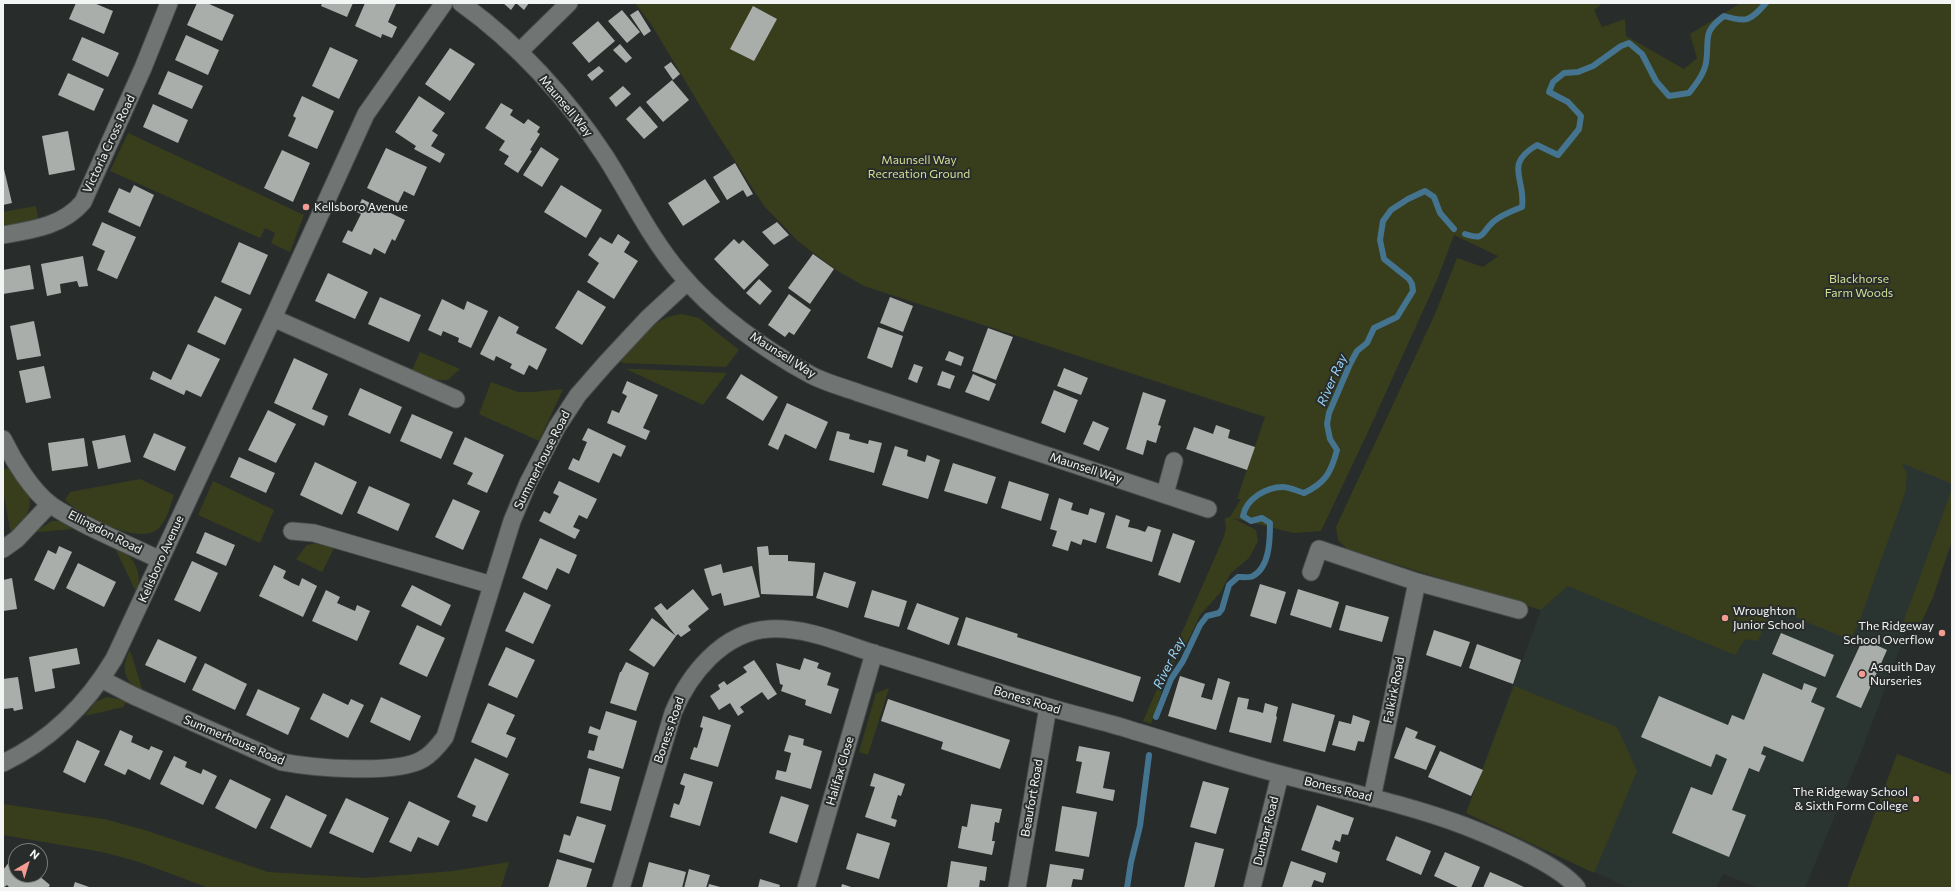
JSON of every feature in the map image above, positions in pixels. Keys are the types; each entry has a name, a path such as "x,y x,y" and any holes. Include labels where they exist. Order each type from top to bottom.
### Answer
{"street":[{"name":"Victoria Cross Road","path":"3,235 49,226 64,218 83,202 140,75 169,3"},
{"name":"Kellsboro Avenue","path":"3,764 48,737 77,709 101,679 122,643 274,318 366,114 444,3"},
{"name":"Maunsell Way","path":"460,3 488,23 520,52 576,116 605,156 645,223 687,282 750,335 812,375 915,412 1208,509"},
{"path":"520,52 569,3"},
{"name":"Summerhouse Road","path":"101,679 134,696 282,762 309,767 386,768 423,760 435,750 445,737 512,520 521,499 567,410 585,386 621,346 687,282"},
{"path":"274,318 456,399"},
{"name":"Ellingdon Road","path":"3,438 14,462 50,504 82,522 160,560"},
{"path":"1165,494 1174,461"},
{"path":"3,549 17,539 50,504"},
{"path":"292,531 314,533 492,585"},
{"path":"1311,572 1319,550 1417,582 1519,610"},
{"name":"Falkirk Road","path":"1372,798 1417,582"},
{"name":"Boness Road","path":"621,888 673,713 684,688 707,660 717,651 739,638 760,630 772,629 814,633 837,639 874,653 1048,707 1280,775 1372,798 1475,830 1548,865 1561,873 1577,888"},
{"name":"Halifax Close","path":"806,888 874,653"},
{"name":"Beaufort Road","path":"1017,888 1048,707"},
{"name":"Dunbar Road","path":"1252,888 1280,775"}],"shaded area":[{"name":"Wroughton Junior School","path":"1665,337 1952,478 1952,508 1864,745 1805,888 1758,888 1723,874 1716,888 1629,888 1466,813 1541,610 1568,586"}],"green space":[{"path":"635,3 1603,3 1594,10 1602,27 1625,19 1626,36 1684,69 1697,58 1690,34 1741,3 1952,3 1952,484 1902,463 1907,475 1905,493 1858,625 1850,640 1773,608 1758,641 1745,639 1735,655 1568,586 1541,610 1347,549 1338,540 1336,527 1435,314 1457,258 1483,267 1498,256 1454,235 1437,280 1321,531 1294,533 1233,518 1256,530 1258,541 1249,558 1231,573 1220,593 1200,615 1190,637 1168,673 1151,724 1143,721 1223,539 1226,529 1225,518 1230,517 1241,499 1237,499 1265,417 864,286 836,270 799,242 764,206 711,124 651,24"},
{"path":"128,133 304,215 290,252 271,243 275,233 265,228 260,238 110,171"},
{"path":"36,206 39,223 3,229 3,212"},
{"path":"682,314 699,318 739,350 726,367 623,363 617,359 646,330 663,319"},
{"path":"420,352 460,369 448,380 433,380 412,370"},
{"path":"626,369 638,369 727,373 703,405"},
{"path":"491,382 518,392 563,389 539,441 479,414"},
{"path":"3,469 11,469 25,487 30,499 30,505 26,516 11,535 3,490"},
{"path":"140,479 174,495 164,522 158,529 149,533 137,534 110,526 83,513 65,500 70,492"},
{"path":"213,481 274,510 260,543 198,515"},
{"path":"1952,489 1952,541 1933,597 1921,623 1909,626 1903,623"},
{"path":"52,521 65,521 74,526 73,529 36,531"},
{"path":"320,542 335,546 322,572 296,559 307,545"},
{"path":"117,547 133,560 136,566 139,579 136,592 116,550"},
{"path":"130,650 144,695 133,685 126,675 125,664"},
{"path":"1514,686 1617,727 1637,771 1594,873 1466,813"},
{"path":"889,688 868,755 859,752 876,693"},
{"path":"107,697 127,701 123,707 85,716 95,702"},
{"name":"The Ridgeway School & Sixth Form College","path":"1897,754 1952,775 1952,888 1847,888"},
{"path":"3,804 104,819 145,830 268,872 365,878 453,871 509,862 501,888 209,888 139,862 102,852 3,835"}],"building":[{"path":"76,3 94,3 113,11 104,34 69,19"},
{"path":"197,3 207,3 234,15 222,41 187,25"},
{"path":"322,3 353,3 347,17 321,6"},
{"path":"365,3 396,4 388,22 397,27 392,38 382,34 381,38 355,26"},
{"path":"503,3 516,3 511,10"},
{"path":"516,3 529,3 524,10"},
{"path":"753,6 777,19 754,61 730,49"},
{"path":"622,10 640,32 627,43 608,21"},
{"path":"638,10 651,31 644,36 630,15"},
{"path":"598,21 615,41 589,63 572,43"},
{"path":"186,35 219,50 208,75 175,60"},
{"path":"82,37 119,53 108,77 72,60"},
{"path":"620,44 632,58 626,63 613,50"},
{"path":"330,47 358,60 339,99 312,86"},
{"path":"450,48 475,64 450,101 425,84"},
{"path":"671,62 680,74 673,80 664,67"},
{"path":"599,66 604,71 592,81 587,75"},
{"path":"168,71 203,86 192,109 158,94"},
{"path":"68,73 104,89 94,111 58,95"},
{"path":"672,80 689,100 663,122 646,102"},
{"path":"623,86 631,94 616,107 609,98"},
{"path":"302,96 334,111 317,149 288,136 296,118 293,116"},
{"path":"419,96 445,113 432,131 438,135 431,146 445,154 440,163 414,149 416,146 395,132"},
{"path":"501,103 513,110 510,115 524,124 528,119 540,127 537,132 540,134 530,150 532,151 518,173 504,164 509,156 499,150 505,141 485,128"},
{"path":"153,104 188,120 178,143 143,127"},
{"path":"640,106 658,127 644,139 626,119"},
{"path":"68,131 75,170 49,175 42,136"},
{"path":"541,147 559,159 542,187 523,175"},
{"path":"386,148 427,167 414,196 404,191 398,203 367,188"},
{"path":"282,150 310,163 293,202 264,188"},
{"path":"735,163 753,194 747,197 743,190 727,200 713,177"},
{"path":"3,165 12,203 3,205"},
{"path":"705,179 720,202 683,226 668,203"},
{"path":"134,185 154,195 140,227 108,212 119,188 130,193"},
{"path":"561,185 602,210 586,238 544,212"},
{"path":"362,199 405,220 395,241 392,239 385,254 374,248 371,255 342,242 348,230 352,232 361,214 356,212"},
{"path":"102,222 136,237 117,279 97,270 105,251 92,245"},
{"path":"777,222 789,235 774,245 762,232"},
{"path":"618,234 630,242 624,252 638,261 614,299 587,282 599,263 588,255 600,237 612,244"},
{"path":"734,239 739,244 743,240 769,265 744,290 714,259"},
{"path":"239,242 268,255 250,295 221,282"},
{"path":"813,254 834,269 810,304 788,288"},
{"path":"83,256 88,286 79,287 77,281 60,284 61,293 47,296 41,264"},
{"path":"30,265 34,289 3,294 3,270"},
{"path":"328,273 368,292 355,319 315,301"},
{"path":"759,279 772,291 760,305 746,293"},
{"path":"578,290 606,307 582,345 555,328"},
{"path":"789,294 811,310 794,335 789,332 785,337 768,325"},
{"path":"215,296 242,309 225,345 197,332"},
{"path":"380,297 421,315 409,342 368,324"},
{"path":"890,297 913,306 903,332 880,323"},
{"path":"442,299 464,310 467,301 488,311 471,348 458,342 459,338 443,331 441,336 428,330"},
{"path":"499,316 519,327 516,333 547,349 537,370 529,365 524,375 510,368 512,364 496,356 494,361 480,354"},
{"path":"34,321 41,356 17,360 10,326"},
{"path":"878,327 903,336 892,368 867,358"},
{"path":"988,328 1013,337 996,380 972,371"},
{"path":"188,344 220,359 201,397 186,390 184,395 150,379 153,371 171,380"},
{"path":"949,351 964,357 961,366 945,360"},
{"path":"294,358 328,374 312,409 328,416 324,426 274,403"},
{"path":"914,364 923,367 917,383 908,379"},
{"path":"44,366 51,398 26,403 19,371"},
{"path":"1064,368 1088,378 1081,395 1057,386"},
{"path":"942,371 955,376 950,389 937,385"},
{"path":"741,374 778,397 763,421 726,398"},
{"path":"973,374 996,384 989,401 965,392"},
{"path":"627,381 658,395 643,428 650,431 646,440 607,423 612,410 619,413 627,396 622,393"},
{"path":"360,388 402,407 390,434 348,415"},
{"path":"1054,390 1078,400 1065,433 1041,423"},
{"path":"1143,392 1166,400 1158,425 1161,426 1156,443 1147,440 1143,455 1126,449"},
{"path":"787,403 828,422 816,449 785,434 778,450 768,445"},
{"path":"268,410 296,424 276,463 248,450"},
{"path":"412,414 453,432 441,459 400,441"},
{"path":"1093,421 1109,428 1099,451 1083,444"},
{"path":"1216,425 1230,430 1228,438 1255,447 1247,470 1186,449 1194,427 1213,434"},
{"path":"588,428 626,446 621,457 613,453 599,483 568,469 573,458 579,461 587,442 582,440"},
{"path":"837,431 850,434 849,439 868,444 869,440 882,443 874,473 829,460"},
{"path":"154,433 186,447 175,471 143,457"},
{"path":"125,435 131,462 98,469 92,441"},
{"path":"465,437 504,455 487,493 467,484 473,473 453,464"},
{"path":"84,438 88,466 52,471 48,443"},
{"path":"895,446 908,450 907,456 925,462 927,455 940,460 928,499 882,485"},
{"path":"239,457 275,473 266,493 230,477"},
{"path":"315,462 357,482 342,515 300,495"},
{"path":"953,463 996,477 987,504 944,491"},
{"path":"559,481 597,499 587,519 579,515 573,527 580,530 575,539 539,521 544,511 550,514 559,496 553,493"},
{"path":"1009,481 1049,494 1041,521 1001,508"},
{"path":"369,486 410,504 398,531 357,513"},
{"path":"1059,498 1073,503 1071,510 1088,515 1090,508 1105,513 1096,543 1083,539 1081,545 1071,541 1068,551 1052,546 1057,531 1050,529"},
{"path":"453,499 480,511 463,550 435,537"},
{"path":"1116,515 1130,520 1128,527 1145,532 1148,526 1161,530 1152,562 1106,548"},
{"path":"205,532 235,545 226,566 196,553"},
{"path":"1173,533 1195,541 1180,583 1158,575"},
{"path":"540,538 577,555 569,574 557,568 547,590 522,578"},
{"path":"59,546 72,552 54,590 34,580 48,550 56,554"},
{"path":"768,546 769,555 788,555 788,561 815,563 813,596 761,594 757,547"},
{"path":"192,561 218,573 200,612 174,600"},
{"path":"78,563 116,582 104,607 66,588"},
{"path":"721,564 723,573 752,566 760,597 724,606 721,593 712,596 704,569"},
{"path":"274,565 286,571 283,578 292,583 299,586 302,578 317,586 303,617 259,596"},
{"path":"824,572 856,582 848,608 816,598"},
{"path":"12,578 17,609 3,611 3,580"},
{"path":"1260,584 1286,592 1276,624 1250,616"},
{"path":"412,585 451,605 441,626 401,606"},
{"path":"693,589 709,609 688,626 691,630 681,637 678,634 676,636 654,608 661,603 667,610"},
{"path":"1298,589 1339,602 1331,628 1290,615"},
{"path":"326,590 340,597 337,603 355,611 357,605 370,611 357,641 312,621"},
{"path":"872,590 907,601 899,627 864,617"},
{"path":"524,592 551,605 533,644 505,631"},
{"path":"917,603 959,618 949,645 907,629"},
{"path":"1346,605 1389,617 1382,642 1339,630"},
{"path":"966,617 1018,634 1017,637 1141,677 1133,702 957,645"},
{"path":"652,618 676,636 654,667 629,650"},
{"path":"417,625 445,638 427,677 399,664"},
{"path":"1434,630 1470,642 1461,667 1426,655"},
{"path":"1781,633 1834,655 1825,677 1772,654"},
{"path":"158,639 197,657 185,683 145,665"},
{"name":"Asquith Day Nurseries","path":"1863,639 1887,650 1861,708 1836,697"},
{"path":"1477,644 1521,660 1513,684 1469,668"},
{"path":"506,647 535,660 517,698 488,685"},
{"path":"77,648 80,664 52,669 55,688 35,692 29,657"},
{"path":"804,658 819,663 817,668 831,673 827,685 839,689 831,714 805,705 806,700 781,691 783,685 780,684 776,663 800,670"},
{"path":"754,660 777,694 768,700 762,692 740,707 744,712 738,716 730,703 719,710 710,696 720,689 718,685 724,681 727,685 747,672 743,667"},
{"path":"626,662 649,673 636,711 610,703 620,672"},
{"path":"205,663 247,684 235,710 192,690"},
{"path":"1763,673 1802,690 1804,683 1817,688 1811,702 1825,708 1803,762 1764,746 1761,754 1766,756 1759,772 1749,768 1732,810 1746,815 1729,857 1672,833 1691,787 1712,795 1727,759 1716,754 1711,767 1641,737 1659,696 1728,725 1732,715 1744,720"},
{"path":"1180,676 1205,684 1201,697 1212,700 1218,678 1230,682 1216,730 1168,716"},
{"path":"18,677 23,709 14,711 13,708 3,709 3,679"},
{"path":"258,689 300,708 288,735 246,715"},
{"path":"323,693 348,705 351,699 364,705 348,738 310,719"},
{"path":"381,697 421,716 410,741 370,722"},
{"path":"1238,697 1249,699 1247,709 1263,713 1265,703 1278,707 1271,743 1229,732"},
{"path":"888,699 1010,740 1000,769 941,749 943,742 881,721"},
{"path":"488,703 515,715 506,734 516,738 507,758 471,742"},
{"path":"1292,703 1335,715 1325,752 1283,741"},
{"path":"606,711 637,721 623,769 587,758 589,750 594,751 598,736 588,733 590,726 600,730"},
{"path":"1353,715 1370,721 1364,742 1358,741 1355,751 1332,745 1339,721 1351,724"},
{"path":"703,716 731,725 718,767 690,759 694,747 697,748 703,728 700,727"},
{"path":"1406,727 1418,732 1415,738 1436,746 1426,770 1394,758"},
{"path":"120,730 133,736 131,742 149,750 151,746 163,751 150,780 128,769 125,775 104,765"},
{"path":"789,735 804,739 803,745 822,751 811,789 775,779 777,770 786,772 791,753 784,751"},
{"path":"77,740 100,751 85,783 63,772"},
{"path":"1079,746 1110,752 1103,788 1115,790 1113,801 1076,793 1082,762 1076,761"},
{"path":"1440,751 1483,770 1471,796 1428,777"},
{"path":"174,756 187,762 185,767 201,774 203,769 217,776 203,805 160,784"},
{"path":"475,758 509,774 487,822 472,816 476,806 457,797"},
{"path":"589,768 620,777 611,811 580,803"},
{"path":"684,773 713,782 700,826 670,817 674,803 679,805 682,797 685,786 680,784"},
{"path":"874,773 905,784 901,796 898,795 891,818 897,820 895,827 865,817 875,787 870,786"},
{"path":"230,779 271,799 256,829 215,808"},
{"path":"1203,781 1229,788 1216,834 1190,827"},
{"path":"286,795 327,815 311,848 270,828"},
{"path":"781,796 809,805 797,843 769,833"},
{"path":"346,798 389,818 373,853 329,833"},
{"path":"409,801 450,821 438,846 418,837 411,852 389,842"},
{"path":"971,804 1002,809 999,823 995,822 992,841 995,841 992,855 958,848 962,826 967,827"},
{"path":"1317,805 1354,818 1348,835 1342,834 1340,842 1335,840 1332,849 1340,852 1337,863 1301,850"},
{"path":"1062,806 1097,812 1089,857 1055,851"},
{"path":"577,816 606,825 594,863 559,852 564,834 570,836"},
{"path":"857,833 890,843 879,879 846,869"},
{"path":"1396,836 1431,851 1421,875 1386,860"},
{"path":"1195,842 1224,849 1214,888 1184,888"},
{"path":"1445,852 1480,867 1471,888 1460,888 1434,876"},
{"path":"557,859 592,869 586,888 548,888"},
{"path":"951,861 987,867 985,881 980,880 979,888 947,888"},
{"path":"1291,861 1326,873 1323,883 1314,880 1311,888 1282,888"},
{"path":"649,862 686,872 682,888 642,888"},
{"path":"8,864 8,883 48,883 50,885 48,888 10,888 7,885 3,888 3,870"},
{"path":"1050,864 1084,869 1082,880 1073,879 1071,888 1046,888"},
{"path":"689,869 710,875 706,888 684,888"},
{"path":"1490,872 1511,881 1526,888 1483,888"},
{"path":"760,879 780,885 779,888 758,888"},
{"path":"75,882 92,888 73,888"},
{"path":"709,884 724,888 708,888"},
{"path":"842,884 854,888 841,888"}],"waterway":[{"name":"River Ray","path":"1465,234 1476,237 1482,235 1493,222 1507,213 1522,207 1521,188 1518,173 1518,166 1521,159 1527,152 1537,145 1558,155 1579,129 1581,116 1568,102 1549,92 1553,82 1564,73 1578,72 1593,66 1621,46 1629,43 1642,54 1656,81 1669,96 1689,93 1705,67 1708,37 1712,27 1724,16 1743,20 1748,19 1756,14 1766,3"},
{"name":"River Ray","path":"1156,717 1171,679 1183,661 1200,625 1207,616 1219,613 1222,609 1229,585 1238,577 1253,576 1259,572 1263,566 1268,552 1270,523 1262,518 1251,521 1243,516 1248,504 1252,499 1270,489 1283,487 1304,493 1317,485 1326,476 1332,465 1337,450 1330,439 1327,424 1329,413 1350,364 1357,351 1367,343 1374,328 1397,317 1413,291 1412,284 1409,279 1384,259 1380,240 1383,221 1391,210 1408,199 1425,191 1434,197 1440,213 1454,229"},
{"name":"River Ray","path":"1127,888 1131,862 1140,826 1149,755"}],"place":[{"name":"Kellsboro Avenue","path":"306,207"},
{"name":"Wroughton Junior School","path":"1725,618"},
{"name":"The Ridgeway School Overflow","path":"1942,633"},
{"name":"Asquith Day Nurseries","path":"1862,674"},
{"name":"The Ridgeway School & Sixth Form College","path":"1916,799"}],"park label":[{"name":"Maunsell Way Recreation Ground","path":"919,167"},
{"name":"Blackhorse Farm Woods","path":"1859,286"}]}
